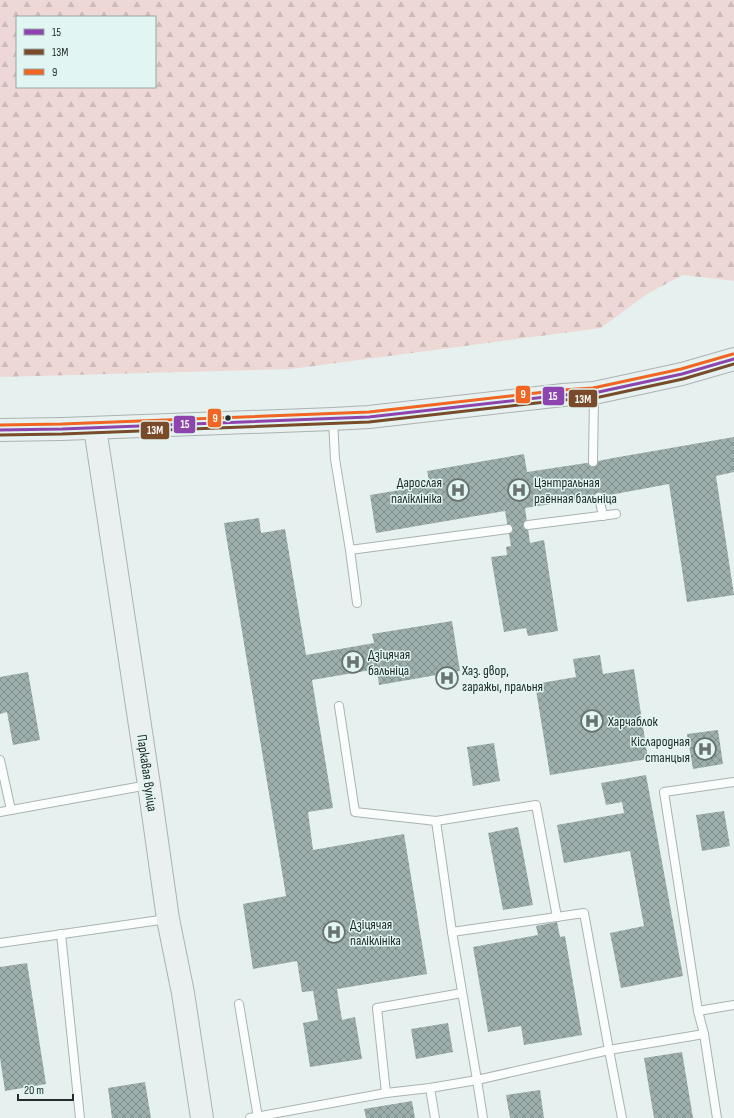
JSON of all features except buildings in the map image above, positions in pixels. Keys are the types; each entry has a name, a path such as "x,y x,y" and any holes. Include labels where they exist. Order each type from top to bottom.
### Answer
{"main road":[{"path":"0,430 95,428 332,419 369,416 563,395 594,394 682,374 734,359"},
{"name":"Паркавая вуліца","path":"95,428 168,919 183,993 202,1118"}],"lane":[{"path":"593,462 594,394"},
{"path":"332,419 335,459 357,603"},
{"path":"598,497 603,516"},
{"path":"528,525 616,514"},
{"path":"350,550 508,529"},
{"path":"339,706 355,812 436,821 536,804 557,917"},
{"path":"0,760 11,810"},
{"path":"717,1118 704,1034 698,1010 664,792 734,782"},
{"path":"0,812 149,785"},
{"path":"436,821 452,932 483,1118"},
{"path":"452,932 584,913 622,1118"},
{"path":"0,943 168,919"},
{"path":"61,934 80,1118"},
{"path":"386,1093 376,1008 462,993"},
{"path":"239,1004 255,1118 386,1093 430,1088 477,1080 609,1050 704,1034"},
{"path":"698,1010 734,1005"},
{"path":"430,1088 435,1118"}],"green space":[{"path":"0,0 734,0 734,281 683,275 647,294 601,328 291,369 0,377"}],"transit line":[{"name":"9","path":"0,425 369,412 562,390 593,388 681,369 733,354"},
{"name":"15","path":"0,430 369,417 563,395 594,393 682,374 734,359"},
{"name":"13М","path":"0,435 369,422 563,400 595,398 683,379 734,364"}],"place":[{"name":"Дарослая паліклініка","path":"458,490"},
{"name":"Цэнтральная раённая бальніца","path":"519,490"},
{"name":"Дзіцячая бальніца","path":"353,662"},
{"name":"Хаз. двор, гаражы, пральня","path":"447,678"},
{"name":"Харчаблок","path":"592,721"},
{"name":"Кіслародная станцыя","path":"705,749"},
{"name":"Дзіцячая паліклініка","path":"334,932"}]}
